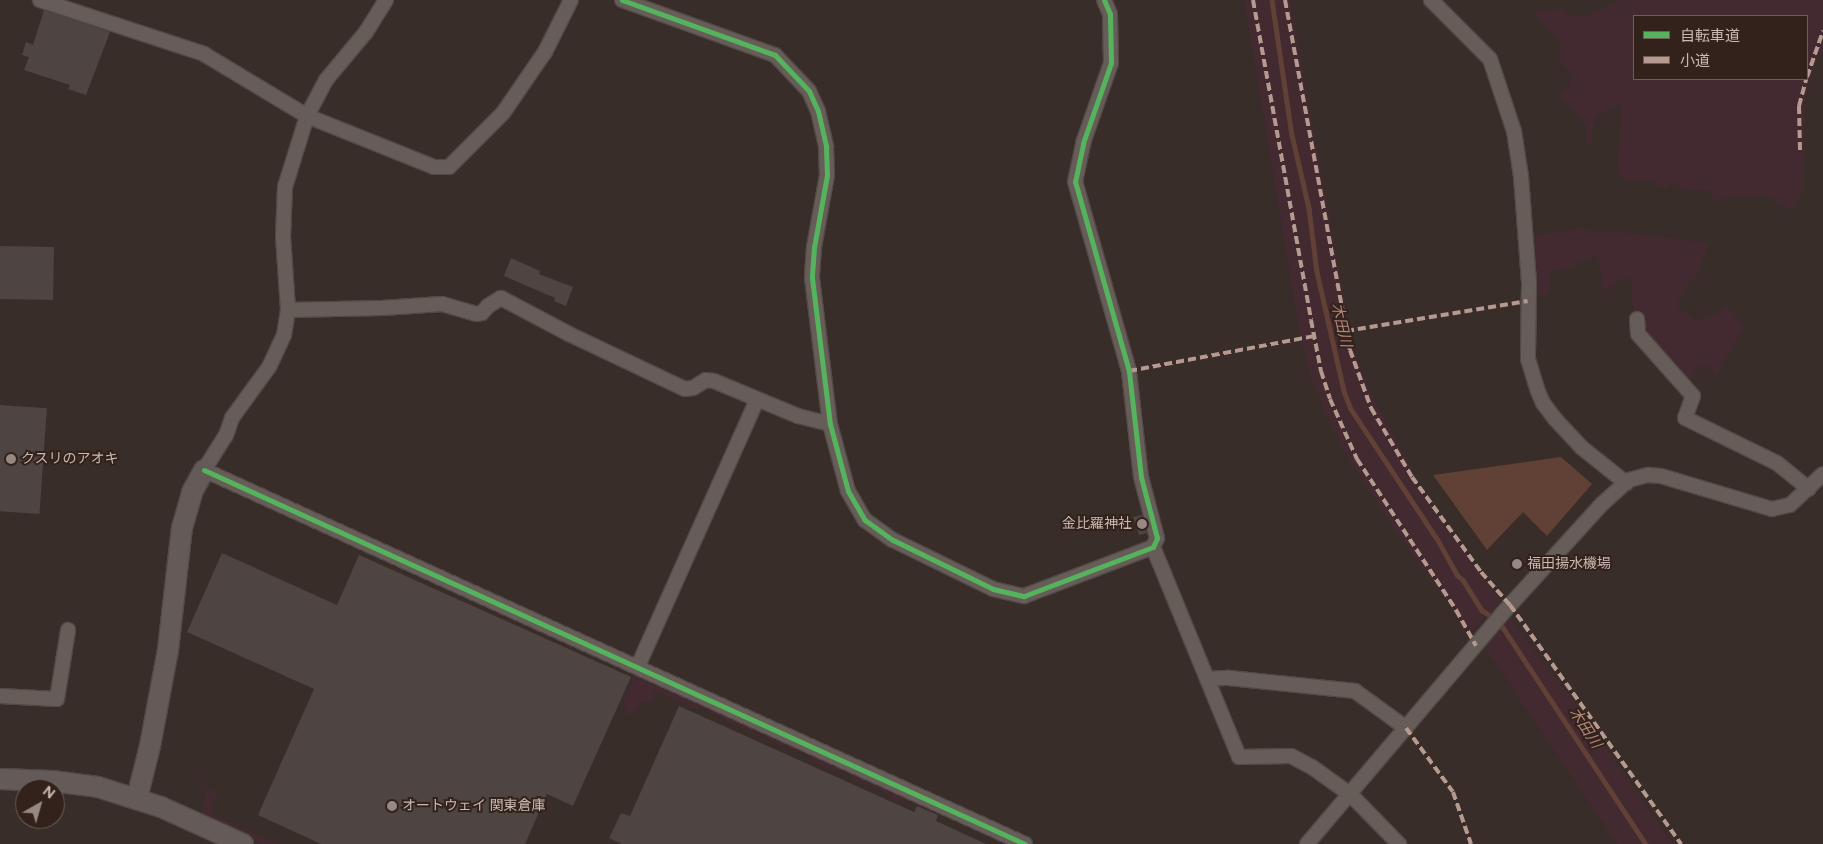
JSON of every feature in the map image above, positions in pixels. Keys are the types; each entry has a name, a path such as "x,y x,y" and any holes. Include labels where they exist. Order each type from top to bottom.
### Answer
{"street":[{"path":"40,0 204,54 307,116 434,167 449,167 502,113 545,52 571,0"},
{"path":"137,798 150,746 168,650 182,528 192,492 226,434 232,418 254,390 278,350 284,335 288,310 283,236 285,187 307,116 326,80 366,32 386,0"},
{"path":"622,0 775,55 809,91 818,111 826,147 827,175 814,247 812,278 830,424 848,491 865,520 908,550 993,589 1024,596 1153,547 1157,538 1140,477 1129,371 1075,182 1083,143 1111,63 1110,14 1104,0"},
{"path":"1431,0 1490,59 1514,131 1521,176 1529,283 1528,359 1537,389 1543,402 1556,420 1581,447 1626,483"},
{"path":"288,310 382,308 442,304 477,314 482,313 488,306 502,298 569,334 685,389 693,388 706,380 714,381 798,416 830,424"},
{"path":"1637,319 1638,334 1693,396 1685,418 1778,462 1809,489"},
{"path":"638,666 757,400"},
{"path":"204,470 638,666 1025,844"},
{"path":"1307,844 1351,795 1510,605 1602,504 1626,483 1648,475 1661,476 1772,509 1790,504 1809,489 1823,474"},
{"path":"1153,547 1239,757 1291,756 1312,767 1351,795 1399,844"},
{"path":"0,696 57,699 68,630"},
{"path":"1207,679 1229,678 1308,684 1354,691 1406,728"},
{"path":"0,779 52,781 98,787 137,798 243,844"}],"shaded area":[{"path":"1244,0 1290,0 1353,347 1368,388 1408,462 1417,483 1447,529 1500,601 1471,633 1468,626 1463,632 1455,613 1395,529 1350,461 1325,412 1310,374 1301,342"},
{"path":"1621,0 1823,0 1823,53 1818,53 1805,99 1804,189 1791,210 1766,195 1736,195 1717,201 1711,199 1712,191 1685,190 1673,182 1664,189 1651,181 1635,181 1621,177 1617,170 1622,108 1618,104 1598,116 1591,132 1593,139 1591,146 1587,143 1585,140 1587,127 1572,107 1561,99 1560,92 1571,86 1569,84 1572,74 1563,65 1558,56 1562,48 1559,40 1535,13 1556,9 1563,10 1568,16 1588,15"},
{"path":"1582,228 1593,232 1622,232 1709,243 1696,278 1689,282 1677,303 1678,307 1696,321 1710,317 1727,305 1745,328 1716,374 1705,365 1701,365 1688,382 1643,333 1643,312 1633,311 1630,277 1600,291 1602,276 1598,259 1594,256 1565,270 1550,270 1550,290 1544,296 1537,296 1532,236"},
{"path":"1561,457 1592,484 1547,536 1523,512 1487,550 1433,475"},
{"path":"1508,616 1576,704 1673,844 1617,844 1484,646"},
{"path":"634,672 906,795 906,798 898,803 894,802 887,794 855,780 846,771 840,773 836,769 829,771 823,765 813,763 811,758 804,754 777,744 750,729 740,728 737,724 729,723 703,708 689,708 686,703 676,702 657,691 655,691 652,701 640,703 639,709 629,715 625,713 624,700"},
{"path":"198,780 215,792 219,792 210,813 278,844 262,844 201,816 207,789 197,784"}],"building":[{"path":"44,10 110,32 86,95 68,89 70,85 24,70 29,57 22,55 26,42 33,45"},
{"path":"0,246 54,247 53,300 0,299"},
{"path":"511,258 540,271 539,274 573,287 566,306 554,301 555,298 504,276"},
{"path":"0,405 47,408 39,514 0,511"},
{"name":"金比羅神社","path":"1142,515 1147,533 1139,535 1133,517"},
{"path":"222,553 337,605 359,555 631,677 573,806 547,794 525,844 321,844 258,815 314,689 187,632"},
{"path":"679,706 914,812 917,806 938,815 936,821 986,844 622,844 609,838 621,813 630,816"}],"waterway":[{"name":"木田川","path":"1272,0 1292,135 1309,208 1317,272 1344,391 1351,409 1439,542 1457,575 1463,580 1482,610 1489,615"},
{"name":"木田川","path":"1502,626 1646,844"}],"marked path":[{"path":"1253,0 1311,320 1321,371 1330,399 1357,459 1456,610 1476,646"},
{"path":"1285,0 1350,350 1371,408 1412,477 1481,572 1510,605 1681,844"},
{"path":"1808,74 1823,31"},
{"path":"1800,150 1799,106 1806,80"},
{"path":"1346,331 1528,301"},
{"path":"1129,371 1314,336"},
{"path":"1406,728 1453,792 1471,844"}],"cycle path":[{"path":"622,0 775,55 809,91 818,111 826,147 827,175 814,247 812,278 830,424 848,491 865,520 893,540 993,589 1024,596 1153,547 1157,538 1141,477 1129,371 1075,182 1083,143 1111,63 1110,14 1104,0"},
{"path":"204,470 1025,844"}],"place":[{"name":"クスリのアオキ","path":"11,459"},
{"name":"金比羅神社","path":"1142,524"},
{"name":"福田揚水機場","path":"1517,564"},
{"name":"オートウェイ 関東倉庫","path":"392,806"}]}
